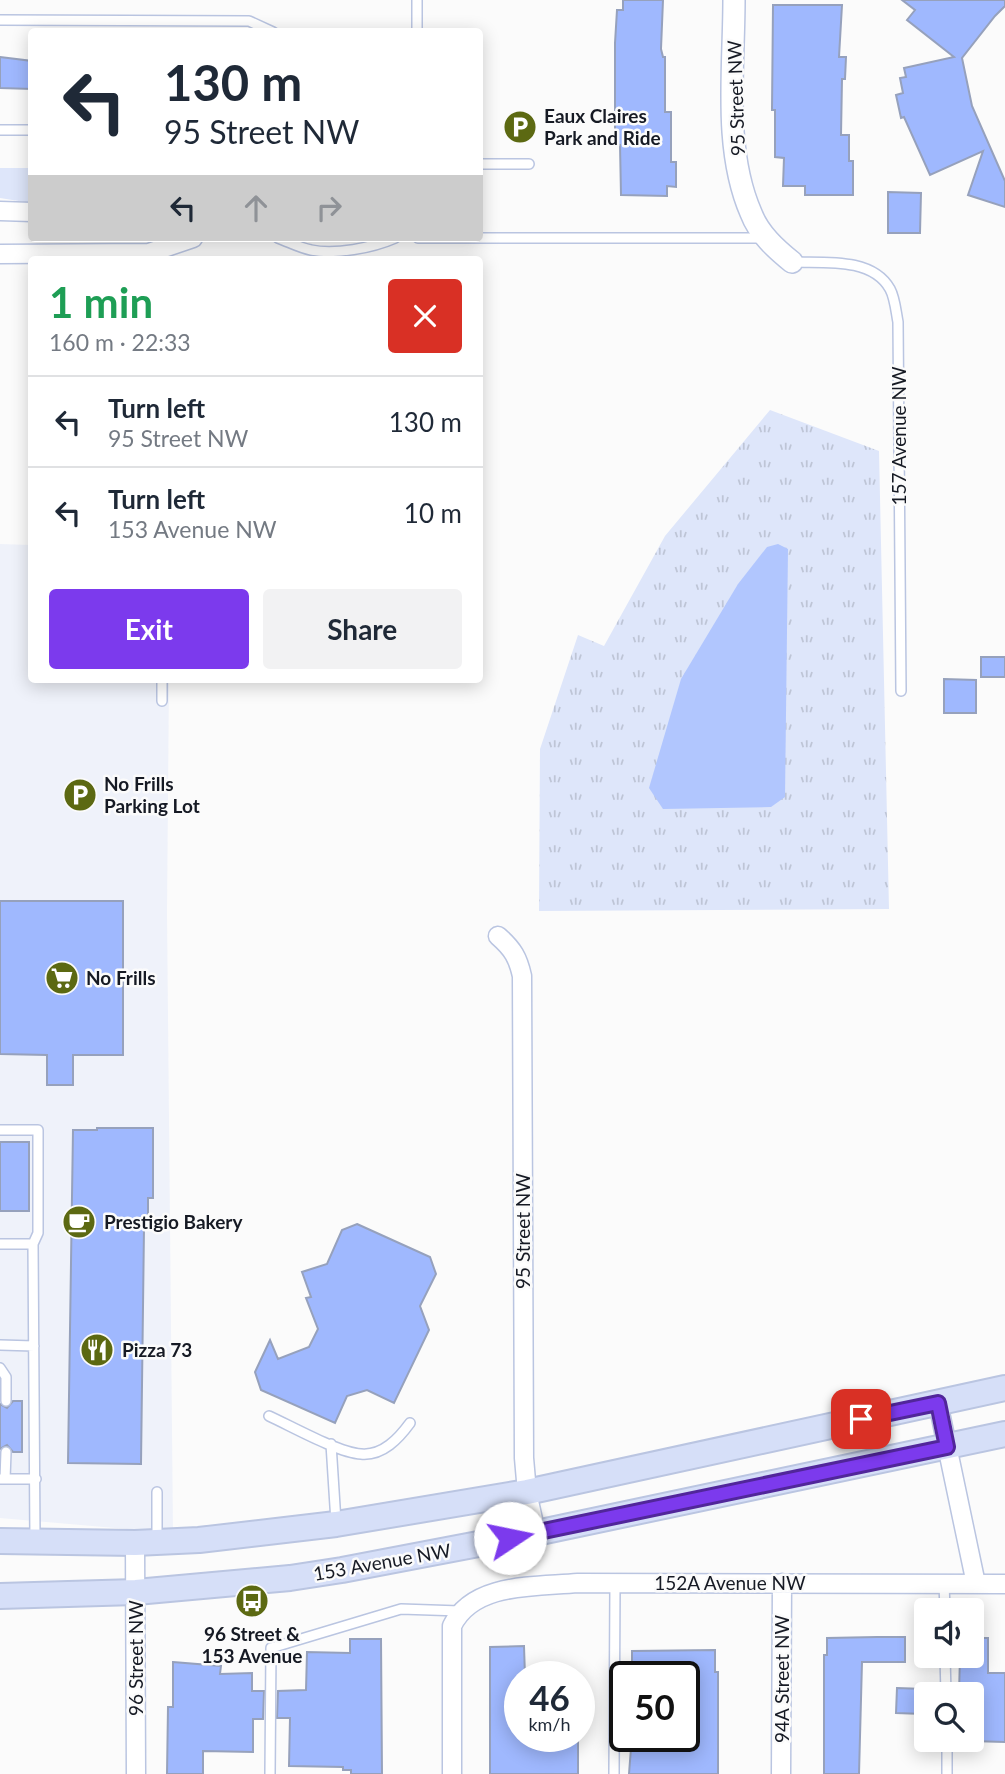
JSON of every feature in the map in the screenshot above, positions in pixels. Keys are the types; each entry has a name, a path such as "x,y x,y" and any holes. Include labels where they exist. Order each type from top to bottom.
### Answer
{"main road":[{"path":"0,1541 199,1540 336,1524 527,1492 1005,1388"},
{"name":"153 Avenue NW","path":"0,1596 136,1592 303,1576 536,1533 1005,1434"}],"street":[{"name":"95 Street NW","path":"734,0 734,114 738,167 751,213 766,237 792,262"},
{"path":"0,211 28,212"},
{"path":"0,254 140,256 181,242"},
{"name":"95 Street NW","path":"498,936 518,958 522,976 524,1444 527,1492 536,1533"},
{"path":"938,1403 976,1584"},
{"name":"96 Street NW","path":"135,1774 136,1592 146,1542"},
{"name":"152A Avenue NW","path":"460,1611 480,1597 543,1586 615,1583 1005,1584"},
{"name":"94A Street NW","path":"781,1774 782,1583"},
{"path":"453,1774 450,1638 452,1626 460,1611"}],"lane":[{"path":"417,0 417,28"},
{"path":"0,20 249,21 264,28"},
{"path":"0,130 28,130"},
{"path":"483,164 529,164"},
{"path":"483,238 766,237"},
{"path":"289,242 312,250 355,250 385,242"},
{"name":"157 Avenue NW","path":"792,262 844,264 873,270 890,289 898,322 901,691"},
{"path":"162,683 162,701"},
{"path":"0,1130 38,1130 38,1233 33,1244 35,1542"},
{"path":"0,1244 33,1244"},
{"path":"0,1345 34,1346"},
{"path":"0,1368 6,1401"},
{"path":"269,1416 362,1455 396,1442 410,1423"},
{"path":"331,1444 336,1524"},
{"path":"6,1452 3,1479 36,1479"},
{"path":"146,1542 157,1492"},
{"path":"614,1774 615,1583"},
{"path":"944,1584 945,1598"},
{"path":"270,1774 271,1648 401,1609 460,1611"},
{"path":"947,1752 947,1774"}],"shaded area":[{"path":"0,544 28,545 28,683 169,683 167,913 173,1533 0,1518"}],"green space":[{"path":"0,168 28,168 28,203 0,198"},
{"path":"770,410 879,451 889,909 539,911 540,749 578,635 604,646 665,536"}],"water":[{"path":"778,544 788,549 785,797 771,807 663,809 649,788 681,679 738,584 767,547"}],"building":[{"path":"623,0 663,0 661,49 665,57 665,112 671,112 671,162 676,162 676,187 667,186 667,196 621,195 620,145 615,145 615,43 617,10 623,10"},
{"path":"902,0 1005,0 1005,6 962,58 972,106 1005,181 1005,207 968,195 983,151 930,175 904,117 901,118 896,95 903,93 900,78 906,77 904,68 954,57 907,20 915,10"},
{"path":"773,5 842,5 839,57 846,57 845,79 842,79 841,135 849,135 849,161 853,161 853,195 805,195 805,186 783,186 784,158 775,157 775,110 772,110"},
{"path":"0,57 28,60 28,89 0,88"},
{"path":"888,192 921,193 920,233 888,233"},
{"path":"981,657 1005,657 1005,677 981,677"},
{"path":"944,679 976,680 976,713 944,713"},
{"name":"No Frills","path":"0,901 123,901 123,1055 73,1055 73,1085 47,1085 47,1055 0,1054"},
{"path":"153,1128 153,1198 148,1198 148,1228 144,1228 141,1464 68,1463 73,1130"},
{"path":"0,1142 29,1142 29,1211 0,1211"},
{"path":"357,1224 430,1257 436,1274 420,1306 429,1330 394,1403 367,1390 347,1396 335,1423 261,1390 255,1372 270,1340 278,1359 309,1347 318,1329 306,1298 311,1297 302,1272 327,1264 342,1230"},
{"path":"13,1401 22,1401 22,1452 13,1452 7,1445 0,1449 0,1404 7,1408"},
{"path":"905,1637 905,1662 862,1662 859,1774 824,1774 824,1655 827,1655 827,1638"},
{"path":"984,1638 988,1638 988,1673 1005,1673 1005,1742 984,1741 984,1682 959,1682 960,1668 984,1668"},
{"path":"350,1639 381,1639 382,1774 351,1774 351,1770 343,1770 343,1767 289,1766 290,1718 277,1718 278,1691 306,1690 307,1652 350,1653"},
{"path":"524,1646 524,1661 504,1661 504,1752 578,1752 578,1774 490,1774 490,1647"},
{"path":"715,1650 715,1672 718,1672 718,1774 629,1774 631,1752 700,1752 700,1661 632,1661 632,1651"},
{"path":"173,1662 221,1666 220,1674 252,1673 252,1691 264,1691 263,1719 253,1719 253,1752 203,1751 203,1774 167,1774 168,1707 173,1707"},
{"path":"897,1688 914,1689 914,1714 896,1713"}],"place":[{"name":"Eaux Claires Park and Ride","path":"520,127"},
{"name":"No Frills Parking Lot","path":"80,795"},
{"name":"No Frills","path":"62,978"},
{"name":"Prestigio Bakery","path":"79,1222"},
{"name":"Pizza 73","path":"97,1350"},
{"name":"96 Street & 153 Avenue","path":"252,1601"}],"route":[{"path":"510,1538 947,1447 938,1403 861,1419"}]}
